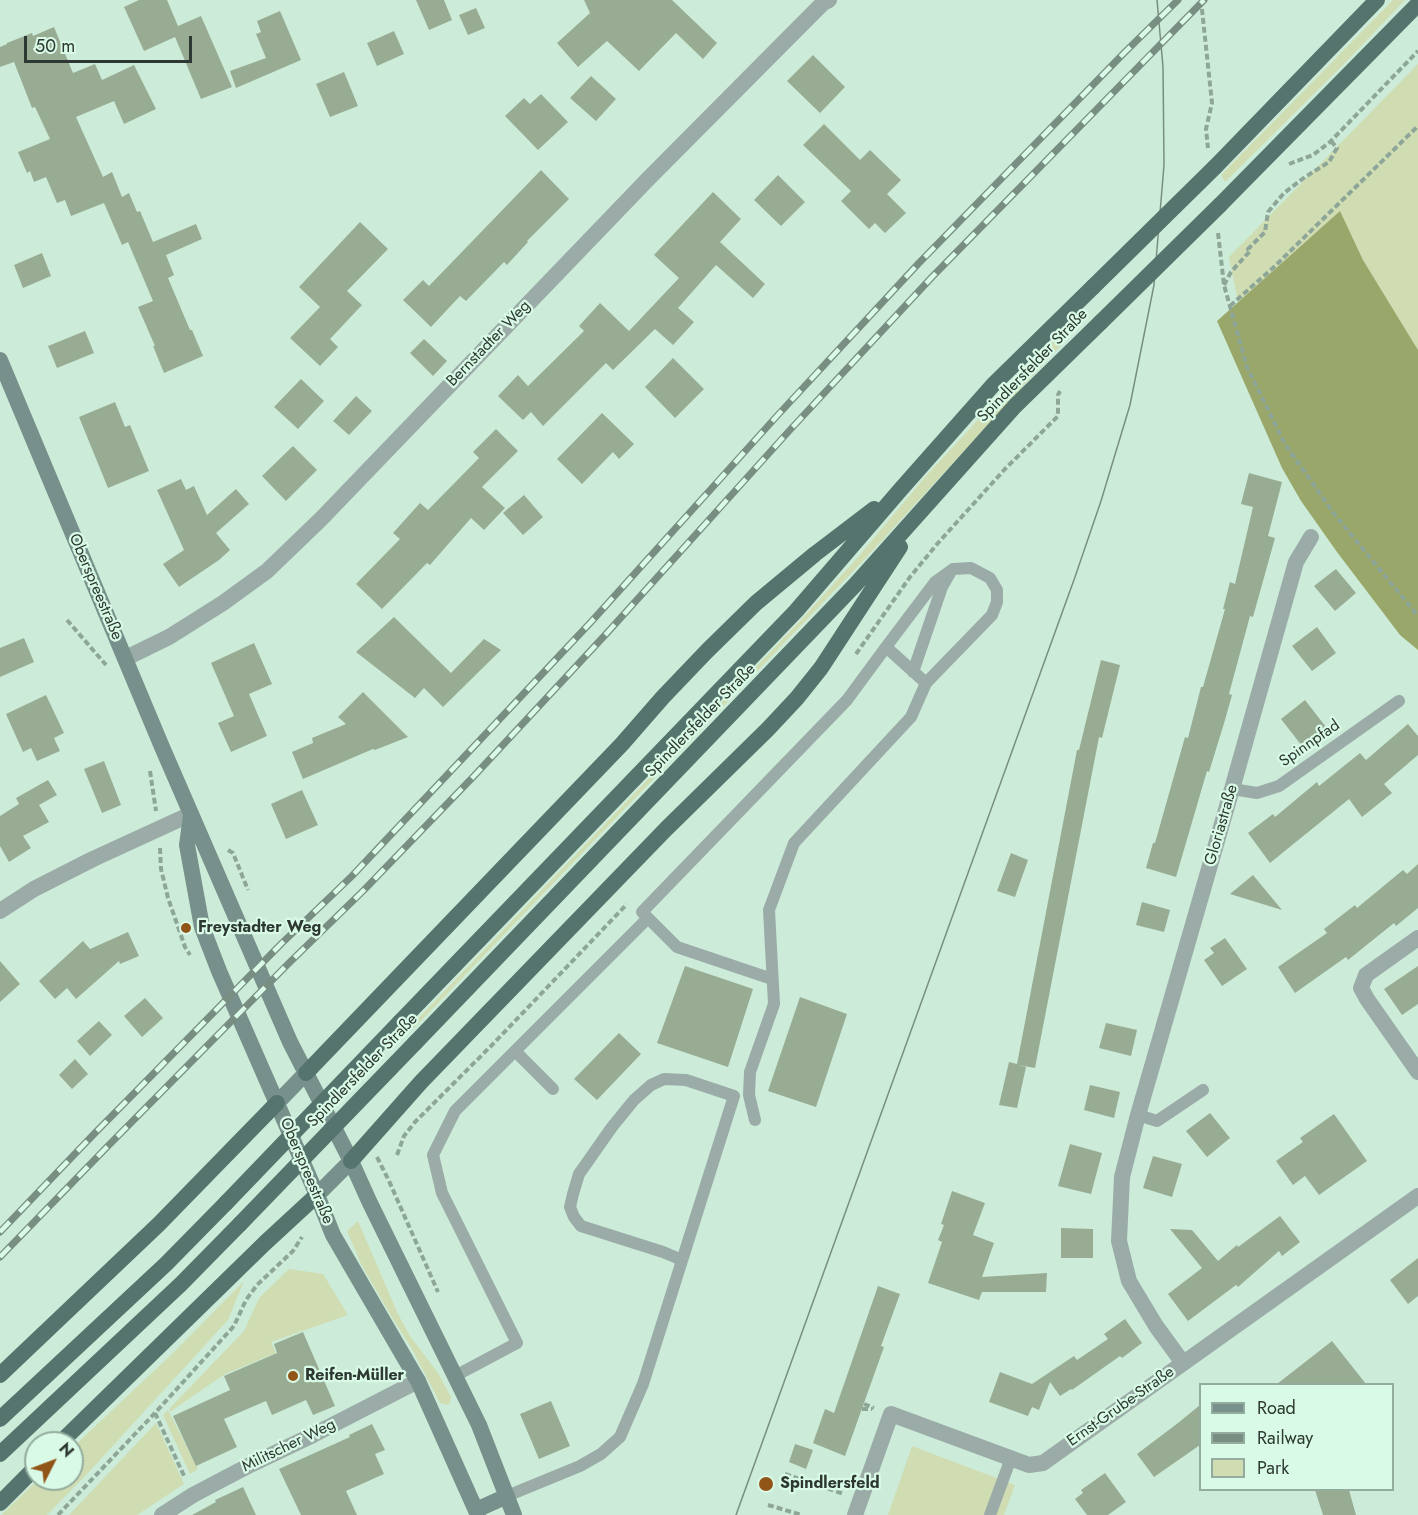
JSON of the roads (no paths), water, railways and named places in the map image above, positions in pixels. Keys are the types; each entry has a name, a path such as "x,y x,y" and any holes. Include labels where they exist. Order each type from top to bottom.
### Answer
{"highway":[{"name":"Spindlersfelder Straße","path":"0,1419 166,1264 226,1203 796,610 993,386 1215,167 1377,0"},
{"name":"Spindlersfelder Straße","path":"0,1454 173,1292 240,1224 848,594 1016,406 1418,4"},
{"path":"306,1074 622,744 707,651 756,603 815,554 901,489"},
{"path":"351,1161 421,1082 666,829 797,698 827,659 876,587 923,511"},
{"path":"0,1375 159,1224 278,1103"},
{"path":"72,1431 317,1195"},
{"path":"0,1503 24,1479"}],"main road":[{"name":"Oberspreestraße","path":"0,360 191,814 290,1042 351,1161 479,1425 514,1515"},
{"name":"Oberspreestraße","path":"191,814 187,845 202,927 333,1235 418,1381 477,1513 507,1496"},
{"path":"278,1103 306,1074"},
{"path":"317,1195 351,1161"}],"street":[{"name":"Bernstadter Weg","path":"126,658 170,637 206,615 267,571 321,519 648,178 829,0"},
{"name":"Gloriastraße","path":"1183,1363 1156,1326 1129,1281 1119,1241 1122,1177 1296,562 1311,537"},
{"path":"0,911 34,889 73,869 191,814"},
{"path":"1418,938 1366,975 1361,988 1418,1072"},
{"name":"Ernst-Grube-Straße","path":"855,1515 891,1414 1029,1465 1043,1463 1418,1196"},
{"name":"Militscher Weg","path":"162,1515 193,1495 418,1381"}],"lane":[{"path":"755,1120 749,1095 750,1072 774,1004 770,910 794,843 911,717 926,684 992,615 996,603 996,590 990,578 971,568 953,569 935,582 847,700 642,912 677,947 772,979"},
{"path":"913,672 942,587 953,569"},
{"path":"886,647 926,684"},
{"name":"Spinnpfad","path":"1233,789 1257,792 1279,786 1399,701"},
{"path":"455,1376 517,1343 442,1193 433,1155 455,1111 648,918"},
{"path":"515,1051 553,1089"},
{"path":"507,1496 580,1466 601,1454 620,1437 643,1384 734,1096 686,1080 664,1079 651,1085 634,1100 612,1127 579,1174 570,1207 581,1226 682,1260"},
{"path":"1138,1115 1157,1121 1203,1089"},
{"path":"990,1515 1011,1458"}],"tram line":[{"path":"736,1515 1075,577 1130,405 1154,285 1164,165 1163,67 1157,0"}],"railway":[{"path":"0,1232 281,944 352,876 591,622 918,264 1178,0"},
{"path":"0,1257 474,776 932,277 1204,0"}],"place":[{"name":"Freystadter Weg","path":"186,928"},
{"name":"Reifen-Müller","path":"293,1376"},
{"name":"Spindlersfeld","path":"766,1484"}]}
